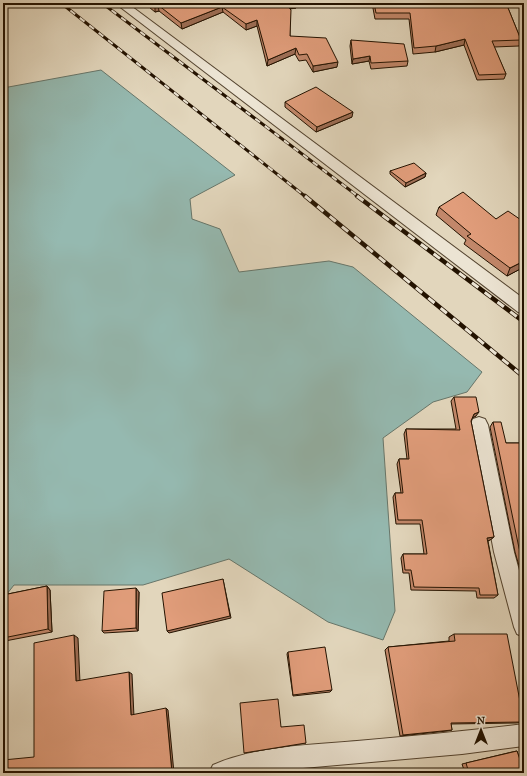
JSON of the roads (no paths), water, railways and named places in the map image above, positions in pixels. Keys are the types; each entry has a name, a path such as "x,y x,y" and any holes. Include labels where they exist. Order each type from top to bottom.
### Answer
{"street":[{"path":"120,3 524,308"},
{"path":"479,425 504,552 524,627"},
{"path":"221,773 244,766 303,757 462,743 524,735"}],"water":[{"path":"101,70 235,175 190,199 192,219 220,229 239,272 329,261 353,267 482,372 467,392 433,402 383,438 395,611 383,640 328,622 229,559 143,585 14,585 3,599 3,88"}],"railway":[{"path":"61,3 306,197"},
{"path":"102,3 359,197"},
{"path":"305,196 524,377"},
{"path":"357,196 524,322"}]}
